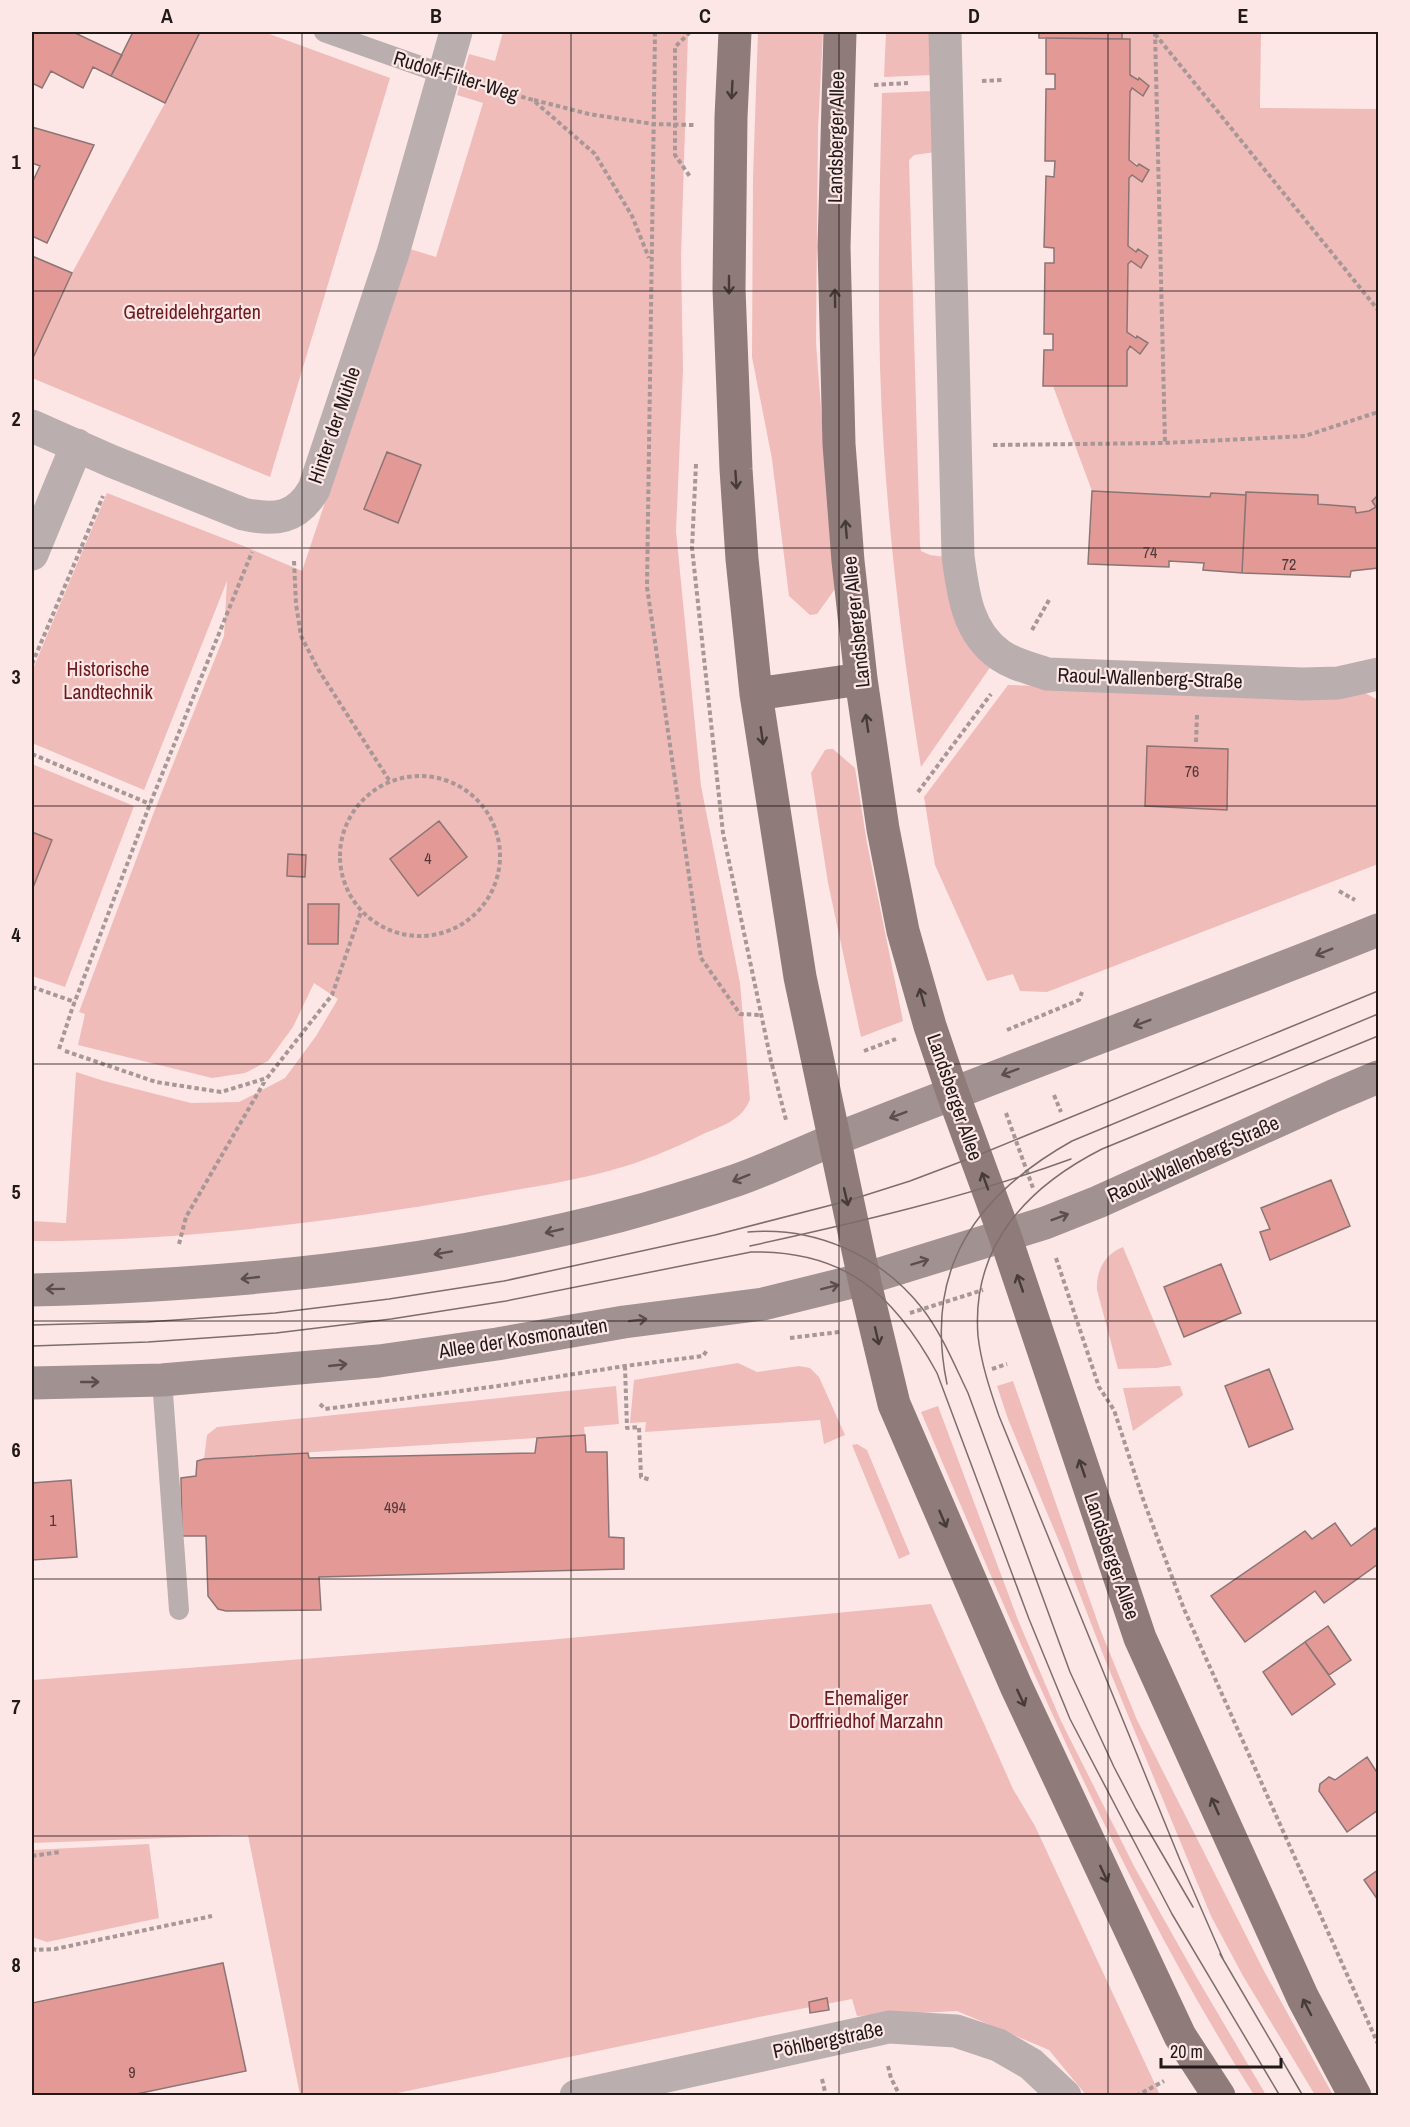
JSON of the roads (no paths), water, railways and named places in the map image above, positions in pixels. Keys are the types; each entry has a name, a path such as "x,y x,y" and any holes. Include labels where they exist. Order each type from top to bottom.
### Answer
{"main road":[{"path":"735,32 731,117 729,289 742,559 756,694 800,976 864,1279 894,1404 965,1571 1016,1686 1180,2036 1219,2096"},
{"name":"Landsberger Allee","path":"840,32 834,225 835,346 843,491 861,679 883,829 903,931 930,1026 1005,1236 1140,1638 1303,1998 1355,2096"},
{"path":"756,694 861,679"},
{"path":"32,1290 232,1280 410,1258 501,1243 619,1216 733,1182 834,1140 1256,980 1378,930"},
{"name":"Raoul-Wallenberg-Straße","path":"1005,1236 1098,1202 1378,1077"},
{"name":"Allee der Kosmonauten","path":"32,1383 162,1380 379,1361 624,1322 763,1304 864,1279 1005,1236"}],"street":[{"name":"Hinter der Mühle","path":"32,426 111,461 243,514 256,517 278,517 289,515 299,509 314,489 389,264 456,32"},
{"name":"Raoul-Wallenberg-Straße","path":"945,32 958,556 963,596 976,631 999,654 1014,663 1047,674 1303,684 1338,683 1378,674"},
{"path":"32,554 77,445"},
{"name":"Pöhlbergstraße","path":"576,2096 889,2027 956,2031 998,2045 1031,2064 1065,2096"}],"lane":[{"name":"Rudolf-Filter-Weg","path":"324,32 443,74"},
{"path":"162,1380 179,1610"}],"tram line":[{"path":"32,1325 147,1322 275,1313 389,1299 504,1281 715,1235 847,1201 910,1181 1378,991"},
{"path":"947,1384 942,1343 943,1305 951,1271 965,1240 984,1211 1009,1186 1038,1162 1072,1141 1378,1014"},
{"path":"1224,1961 1180,1860 999,1416 979,1346 978,1304 984,1274 994,1247 1009,1223 1028,1201 1075,1164 1102,1149 1378,1036"},
{"path":"750,1246 952,1197 1071,1159"},
{"path":"748,1232 773,1231 821,1239 866,1259 905,1289 936,1328 968,1393 1070,1672 1114,1767 1193,1907"},
{"path":"32,1346 148,1342 276,1333 391,1319 506,1301 751,1252 784,1253 814,1259 840,1269 863,1282 884,1299 903,1320 937,1373 1029,1619 1070,1719 1172,1914 1280,2096"},
{"path":"1220,1954 1303,2096"}],"park label":[{"name":"Getreidelehrgarten","path":"192,312"},
{"name":"Historische Landtechnik","path":"108,680"},
{"name":"Ehemaliger Dorffriedhof Marzahn","path":"866,1710"}]}
